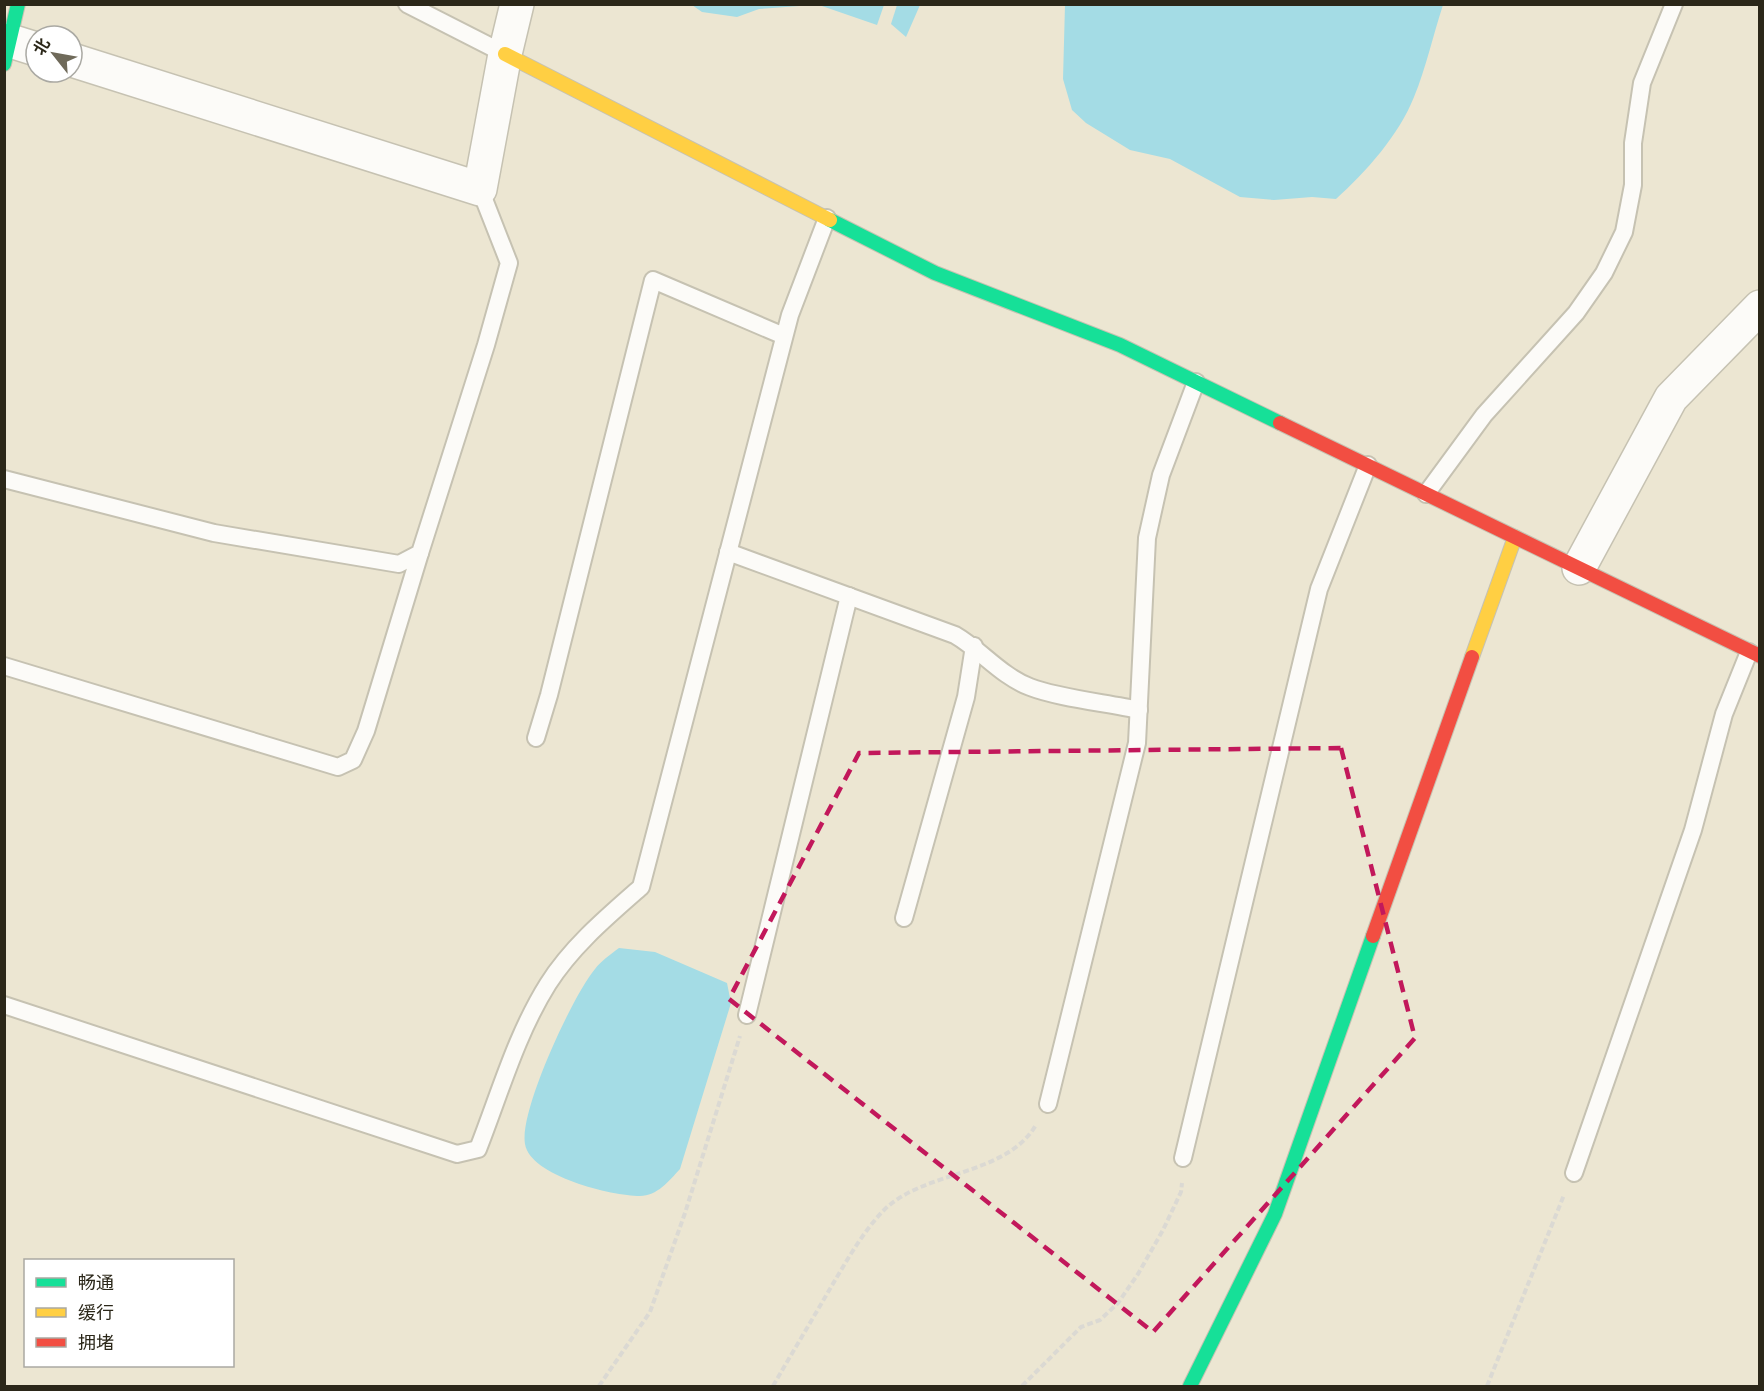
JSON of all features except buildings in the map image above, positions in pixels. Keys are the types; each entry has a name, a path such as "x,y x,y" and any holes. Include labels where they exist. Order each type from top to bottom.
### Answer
{"street":[{"path":"14,48 18,4"},
{"path":"84,64 480,189 505,54 517,4"},
{"path":"505,54 935,273 1120,345 1754,654"},
{"path":"1579,568 1671,398 1760,307"},
{"path":"1190,1386 1275,1214 1515,537"}],"lane":[{"path":"407,4 505,54"},
{"path":"1426,494 1484,415 1576,313 1604,273 1624,232 1633,184 1633,142 1642,83 1674,4"},
{"path":"4,666 338,766 353,760 366,731 486,345 509,263 480,189"},
{"path":"4,1005 457,1154 478,1149 518,1039 549,982 584,940 640,887 784,336 827,218"},
{"path":"536,738 549,695 653,280 784,336"},
{"path":"1048,1104 1137,743 1147,538 1161,475 1197,382"},
{"path":"1183,1158 1319,589 1368,465"},
{"path":"4,479 214,533 399,564 420,553"},
{"path":"728,552 955,635 974,646 1012,678 1031,688 1139,710"},
{"path":"747,1015 849,596"},
{"path":"904,918 966,697 974,646"},
{"path":"1574,1173 1694,830 1724,714 1754,654"}],"path":[{"path":"600,1386 650,1312 685,1213 747,1015"},
{"path":"773,1386 848,1258 884,1210 910,1194 1011,1153 1027,1140 1048,1104"},
{"path":"1022,1386 1081,1327 1100,1320 1118,1303 1138,1274 1181,1192 1183,1158"},
{"path":"1487,1386 1574,1173"}],"highlighted area":[{"path":"1341,748 1415,1038 1153,1332 729,999 859,753"}],"water":[{"path":"884,4 877,25 819,5"},
{"path":"1065,4 1443,5 1422,75 1408,111 1391,139 1370,165 1336,199 1312,197 1274,200 1240,197 1170,159 1130,150 1086,123 1072,110 1063,79"},
{"path":"692,5 813,5 759,9 737,17 702,12"},
{"path":"897,5 920,5 906,37 891,24"},
{"path":"619,948 655,952 727,983 731,1003 680,1169 657,1191 640,1196 593,1188 556,1175 541,1166 530,1155 525,1144 525,1128 530,1106 562,1027 595,969"}],"traffic: fast":[{"path":"4,64 18,4"},
{"path":"830,220 935,273 1120,345 1280,423"},
{"path":"1190,1386 1275,1214 1373,936"}],"traffic: slow":[{"path":"505,54 830,220"},
{"path":"1472,657 1515,537"}],"traffic: jam":[{"path":"1280,423 1760,656"},
{"path":"1373,936 1472,657"}]}
